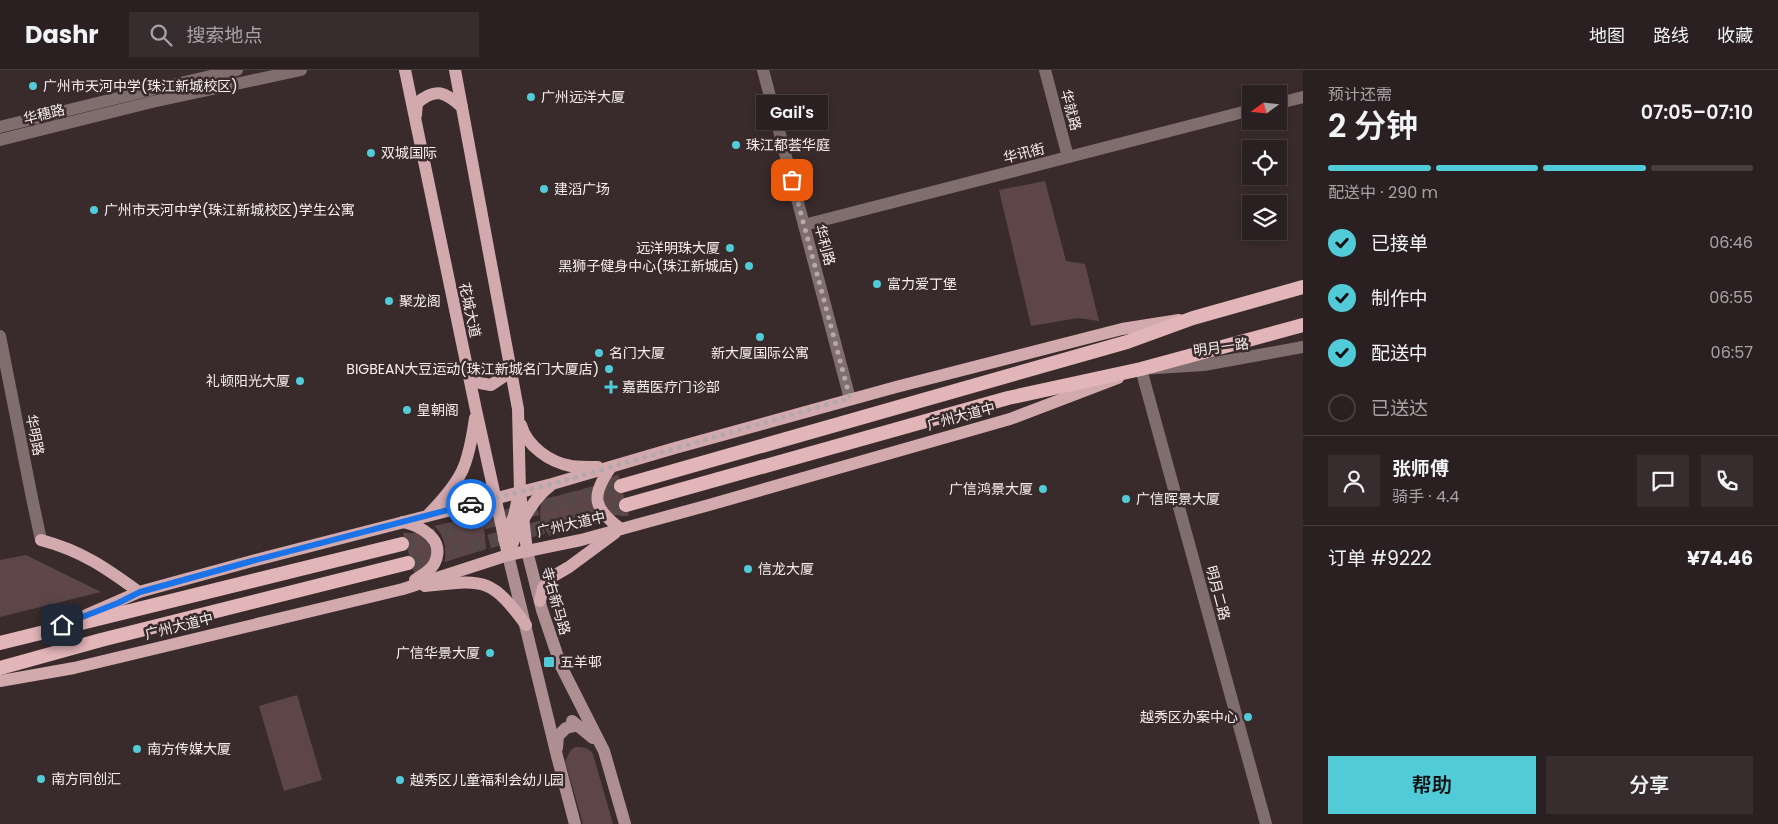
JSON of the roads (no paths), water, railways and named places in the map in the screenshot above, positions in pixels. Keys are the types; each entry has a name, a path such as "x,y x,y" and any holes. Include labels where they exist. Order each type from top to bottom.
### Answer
{"highway":[{"name":"广州大道中","path":"621,486 1127,342 1193,318 1303,287"},
{"name":"广州大道中","path":"626,505 1008,398 1141,369 1303,325"},
{"name":"广州大道中","path":"0,642 402,544"},
{"name":"广州大道中","path":"0,668 101,640 408,563"}],"main road":[{"name":"花城大道","path":"406,70 508,556"},
{"name":"花城大道","path":"455,70 518,409 520,492"},
{"path":"415,118 417,103 426,95 439,93 451,97 462,107"},
{"name":"广州大道中","path":"44,632 118,603 140,592 252,561 428,514 552,484 850,398 1122,329 1193,318"},
{"path":"469,376 480,383 492,384 503,377 510,366"},
{"name":"广州大道中","path":"0,681 74,668 403,589 486,562 581,540 1010,419 1141,369"},
{"path":"518,409 526,437 545,456 570,466 611,466"},
{"path":"428,514 448,495 459,479 468,457 476,410"},
{"path":"540,601 543,588 550,578 569,567 621,529 604,515 598,497 600,482 611,466"},
{"path":"552,484 537,498 513,542 508,556 575,824"},
{"path":"486,562 496,554 501,546 514,516 520,492"},
{"name":"寺右新马路","path":"520,492 527,551 560,666 604,752 625,824"},
{"path":"402,522 414,525 429,534 434,541 437,554 432,568 403,589"},
{"path":"41,540 79,553 101,564 140,592"},
{"path":"403,589 472,582 484,584 494,589 503,597 526,625"},
{"path":"557,756 558,736 566,728 575,726 572,721 590,734 604,752"}],"street":[{"name":"华穗路","path":"0,127 238,70"},
{"name":"华穗路","path":"0,140 152,102 301,70"},
{"name":"华利路","path":"763,70 850,398"},
{"name":"华就路","path":"1045,70 1068,157"},
{"path":"1288,101 1303,97"},
{"name":"华讯街","path":"804,225 1242,112"},
{"name":"华明路","path":"0,336 41,540"},
{"name":"明月一路","path":"1141,369 1204,365 1303,347"},
{"name":"明月二路","path":"1141,369 1266,824"}],"tunnel":[{"path":"402,544 621,486"},
{"path":"408,563 626,505"}],"place":[{"name":"广州市天河中学(珠江新城校区)","path":"33,86"},
{"name":"广州远洋大厦","path":"531,97"},
{"name":"珠江都荟华庭","path":"736,145"},
{"name":"双城国际","path":"371,153"},
{"name":"Gail's","path":"792,180"},
{"name":"建滔广场","path":"544,189"},
{"name":"广州市天河中学(珠江新城校区)学生公寓","path":"94,210"},
{"name":"远洋明珠大厦","path":"730,248"},
{"name":"黑狮子健身中心(珠江新城店)","path":"749,266"},
{"name":"富力爱丁堡","path":"877,284"},
{"name":"聚龙阁","path":"389,301"},
{"name":"新大厦国际公寓","path":"760,337"},
{"name":"名门大厦","path":"599,353"},
{"name":"BIGBEAN大豆运动(珠江新城名门大厦店)","path":"609,369"},
{"name":"礼顿阳光大厦","path":"300,381"},
{"name":"嘉茜医疗门诊部","path":"611,387"},
{"name":"皇朝阁","path":"407,410"},
{"name":"广信鸿景大厦","path":"1043,489"},
{"name":"广信晖景大厦","path":"1126,499"},
{"name":"信龙大厦","path":"748,569"},
{"name":"广信华景大厦","path":"490,653"},
{"name":"五羊邨","path":"549,662"},
{"name":"越秀区办案中心","path":"1248,717"},
{"name":"南方传媒大厦","path":"137,749"},
{"name":"南方同创汇","path":"41,779"},
{"name":"越秀区儿童福利会幼儿园","path":"400,780"}]}
